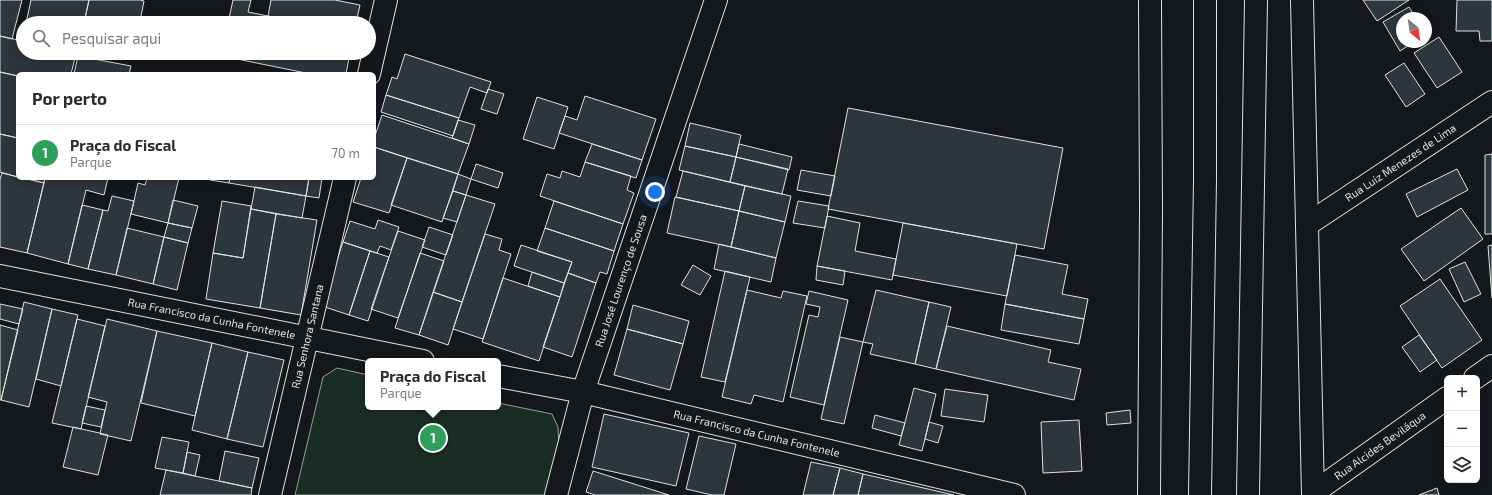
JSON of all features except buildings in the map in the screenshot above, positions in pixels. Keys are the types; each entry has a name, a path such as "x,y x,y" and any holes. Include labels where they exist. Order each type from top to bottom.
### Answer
{"main road":[{"path":"376,44 386,0"},
{"name":"Rua José Lourenço de Sousa","path":"556,495 583,392 716,0"},
{"path":"1150,0 1150,495"},
{"path":"1200,495 1205,180 1205,0"},
{"path":"1248,495 1256,0"},
{"path":"1302,0 1313,494"},
{"path":"369,72 372,60"},
{"name":"Rua Luiz Menezes de Lima","path":"1308,224 1492,102"},
{"name":"Rua Senhora Santana","path":"270,495 345,180"},
{"name":"Rua Francisco da Cunha Fontenele","path":"0,276 407,358"},
{"path":"1479,375 1492,366"},
{"name":"Rua Francisco da Cunha Fontenele","path":"501,377 583,392 1014,495"},
{"name":"Rua Alcides Beviláqua","path":"1313,494 1444,400"}],"green space":[{"path":"337,368 365,374 365,410 501,410 501,404 552,414 558,427 559,450 547,495 295,495 323,377"}],"place":[{"name":"Praça do Fiscal","path":"433,438"}]}
